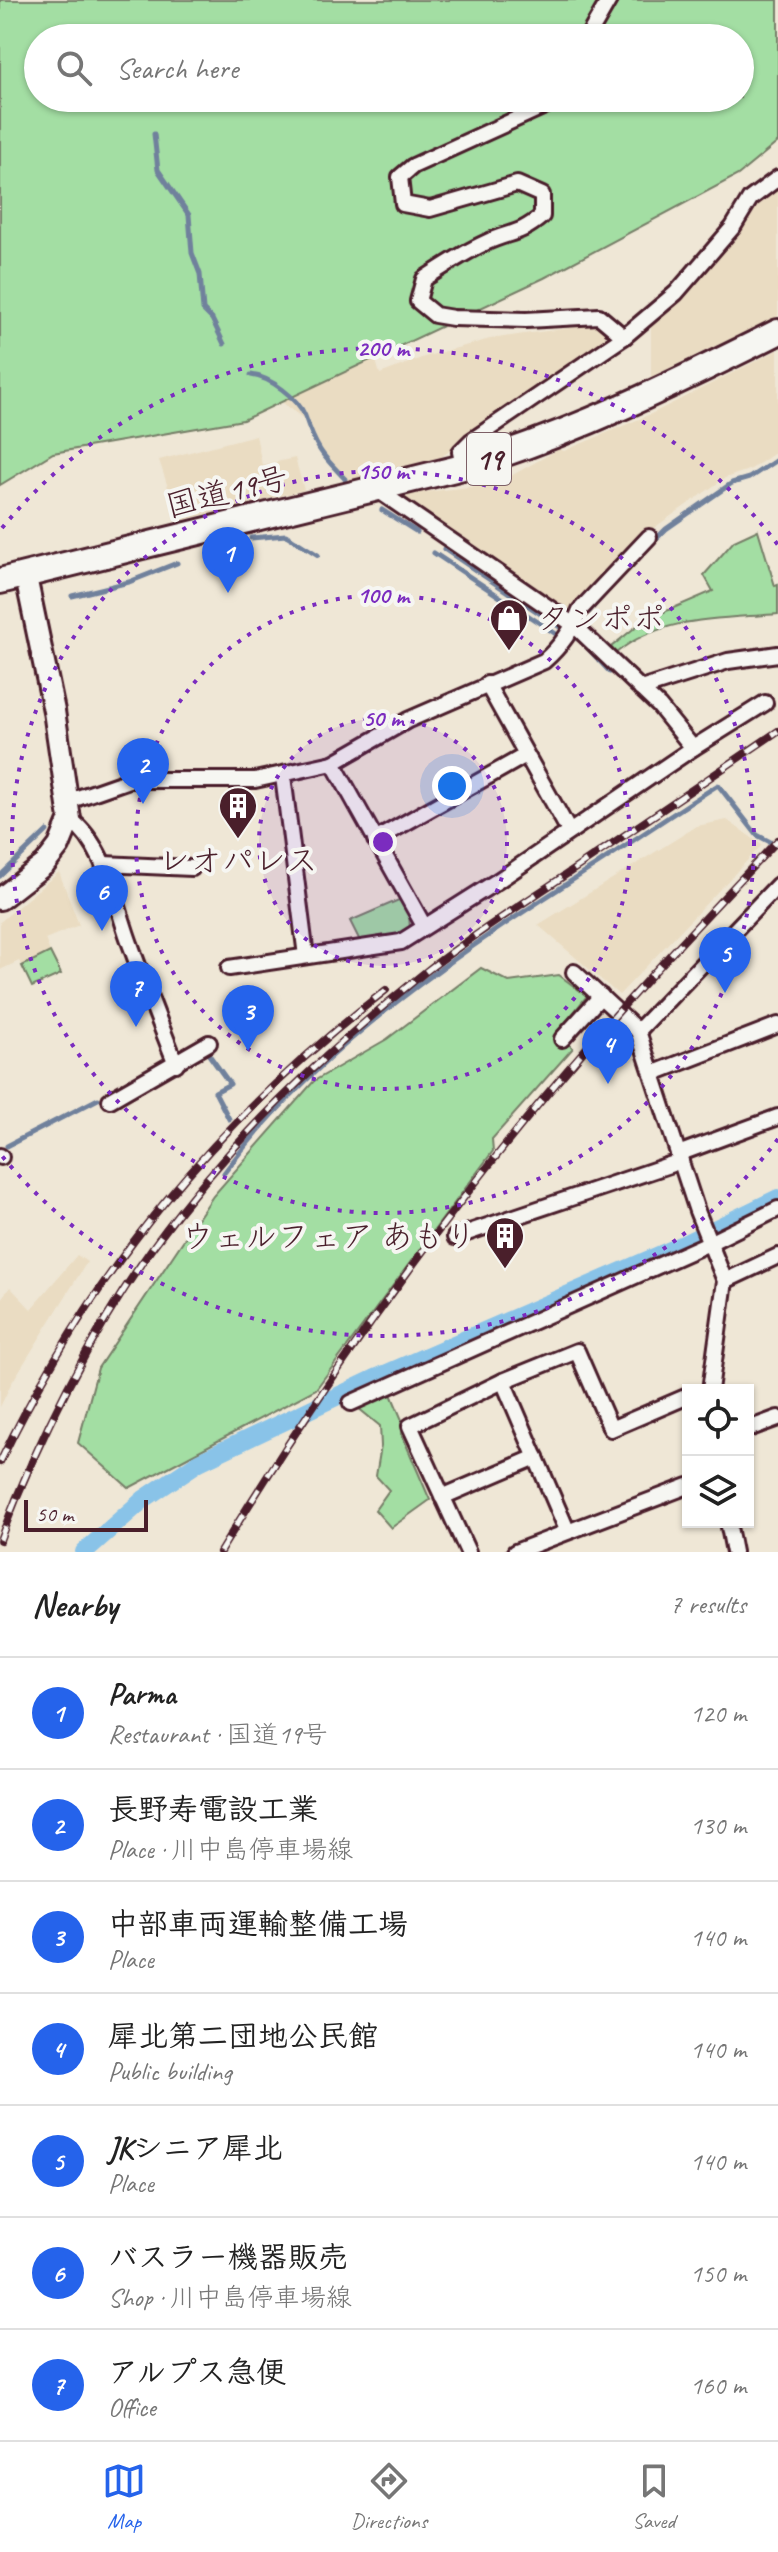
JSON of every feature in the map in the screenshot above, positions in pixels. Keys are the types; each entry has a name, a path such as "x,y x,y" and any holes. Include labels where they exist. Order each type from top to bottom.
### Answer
{"highway":[{"name":"国道19号","path":"0,581 463,467 519,450 648,396 778,332"}],"main road":[{"path":"0,899 45,864 59,846 69,810 54,711 26,577"}],"street":[{"path":"595,24 609,0"},
{"path":"532,112 413,166 400,177 403,204 430,209 517,184 542,195 542,216 525,231 488,241 450,261 424,279 418,301 435,315 453,318 526,320 599,316 624,337"},
{"path":"463,467 460,452 471,441 624,337 676,293 733,227 750,199 778,178"},
{"path":"375,489 570,631 641,689 693,748"},
{"path":"176,1064 131,948 103,864 69,810 129,780 255,780 333,763 408,720 544,661 557,650 580,610 649,537"},
{"path":"641,689 728,661 778,654"},
{"path":"487,684 569,831"},
{"path":"229,968 401,942 765,703"},
{"path":"375,840 526,755"},
{"path":"333,763 424,926"},
{"path":"283,776 306,956"},
{"path":"103,864 192,868"},
{"path":"638,1031 778,885"},
{"path":"574,972 638,1031 697,1211 725,1281 708,1384"},
{"path":"562,1039 601,996"},
{"path":"654,1073 778,1025"},
{"path":"110,1100 209,1043"},
{"path":"455,1237 679,1158 778,1117"},
{"path":"351,1403 709,1243 778,1209"},
{"path":"725,1281 778,1256"},
{"path":"468,1552 410,1426 503,1381 577,1351 611,1429 682,1399"},
{"path":"503,1381 567,1530"},
{"path":"754,1427 778,1418"},
{"path":"442,1497 536,1457"},
{"path":"515,1552 682,1488"},
{"path":"729,1528 734,1552"}],"shaded area":[{"path":"778,183 778,316 651,377 651,326 697,282 735,235 748,210"},
{"path":"363,320 380,374 424,357 490,339 524,334 593,325 603,328 607,341 441,457 348,480 319,447 305,420 274,396"},
{"path":"778,350 778,451 751,469 725,478 641,537 571,611 467,541 407,506 406,494 470,487 509,477 559,449 564,451 651,414"},
{"path":"256,435 262,465 295,458 304,490 179,521 159,460"},
{"path":"727,820 762,845 619,995 538,925 697,826"},
{"path":"59,872 79,925 45,939 50,952 22,966 19,961 0,970 0,922"},
{"path":"77,1255 87,1262 11,1384 0,1407 0,1300 10,1287 31,1309"}],"green space":[{"path":"0,0 778,0 778,142 738,175 544,278 243,420 53,453 0,485"},
{"path":"758,530 775,586 778,585 778,614 672,626 652,632 616,653 611,647 643,621 713,591 704,575 734,541"},
{"path":"401,899 409,914 410,929 398,938 361,943 350,921"},
{"path":"50,952 61,974 32,987 22,966"},
{"path":"481,968 509,982 559,975 587,996 557,1033 573,1048 492,1139 493,1151 316,1389 129,1488 78,1443 98,1368 213,1196 314,1081 387,1039"},
{"path":"391,1394 402,1420 402,1435 430,1500 391,1528 375,1510 389,1490 376,1476 381,1446 380,1426 357,1407"}],"waterway":[{"path":"154,134 158,170 189,215 192,253 200,274 203,310 212,319 224,344"},
{"path":"251,375 275,384 296,402 320,450 345,479"},
{"path":"652,543 666,529 732,483 749,478 778,459"},
{"path":"382,510 417,532"},
{"path":"251,538 286,535 318,555"},
{"path":"444,549 582,642 610,672"},
{"path":"434,553 556,634"},
{"path":"72,596 129,582 177,563"},
{"path":"589,612 604,594"},
{"path":"294,779 313,774"},
{"path":"224,1173 262,1126 304,1082 396,1002 495,931 718,785 757,835 778,846"},
{"path":"0,876 47,831"},
{"path":"207,1052 230,1084 215,1092 229,1119"},
{"path":"7,1146 98,1099"},
{"path":"84,1552 144,1499 199,1462 378,1377 675,1248 778,1198"}],"railway":[{"path":"0,1540 48,1426 108,1315 182,1208 246,1135 314,1067 440,961 778,731"},
{"path":"220,1552 289,1442 439,1230 550,1090 778,840"},
{"path":"0,1462 36,1392 76,1325 118,1262 164,1203 267,1092 386,990"}],"place":[{"name":"Parma","path":"228,593"},
{"name":"タンポポ","path":"509,652"},
{"name":"長野寿電設工業","path":"143,804"},
{"name":"レオパレス","path":"238,840"},
{"name":"バスラー機器販売","path":"102,931"},
{"name":"JKシニア犀北","path":"725,993"},
{"name":"アルプス急便","path":"136,1027"},
{"name":"中部車両運輸整備工場","path":"248,1051"},
{"name":"犀北第二団地公民館","path":"608,1084"},
{"name":"ウェルフェア あもり","path":"505,1270"}]}
